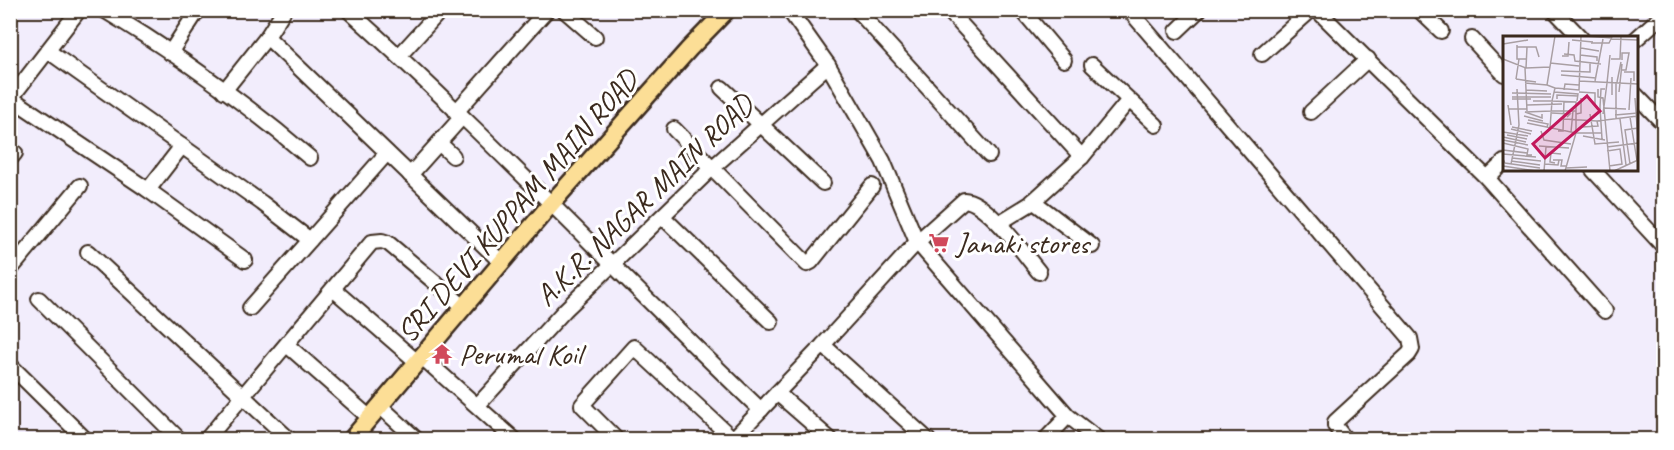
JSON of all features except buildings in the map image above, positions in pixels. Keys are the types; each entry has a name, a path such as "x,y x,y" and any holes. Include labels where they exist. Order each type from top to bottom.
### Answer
{"main road":[{"name":"SRI DEVI KUPPAM MAIN ROAD","path":"351,440 551,204 727,10"}],"street":[{"path":"79,10 10,98 148,190 245,260"},
{"path":"171,53 198,10"},
{"path":"225,91 267,37 284,10"},
{"path":"348,10 399,56 762,410"},
{"path":"399,56 441,10"},
{"path":"410,175 439,143 459,115 547,10"},
{"path":"564,10 595,37"},
{"path":"789,10 828,64 883,161 916,242 1068,416 1099,440"},
{"path":"856,10 988,155"},
{"path":"948,10 1082,157"},
{"path":"1022,10 1064,60"},
{"path":"1129,10 1410,338 1412,349 1409,354 1335,422 1335,426 1346,440"},
{"path":"1177,32 1199,10"},
{"path":"1262,54 1311,10"},
{"path":"1317,10 1487,178 1605,311"},
{"path":"1419,10 1441,31"},
{"path":"1554,10 1579,36"},
{"path":"106,11 225,91 274,127 310,158"},
{"path":"1638,37 1662,14"},
{"path":"267,37 501,262"},
{"path":"1472,39 1503,73"},
{"path":"48,51 310,240"},
{"path":"1311,112 1368,59"},
{"name":"A.K.R. NAGAR MAIN ROAD","path":"478,405 566,310 712,168 828,64"},
{"path":"1092,65 1156,125"},
{"path":"722,88 823,183"},
{"path":"1638,97 1664,124"},
{"path":"999,223 1033,201 1082,157 1129,100"},
{"path":"674,129 807,264 812,262 872,186"},
{"path":"439,143 453,156"},
{"path":"148,190 182,147"},
{"path":"250,308 387,153"},
{"path":"1487,178 1503,163"},
{"path":"1594,171 1664,247"},
{"path":"10,270 80,186"},
{"path":"617,440 582,405 634,347 733,439 916,242 964,200 971,201 999,223 1039,272"},
{"path":"1033,201 1092,246"},
{"path":"663,217 771,322"},
{"path":"206,440 372,242 388,243 464,306"},
{"path":"88,252 290,440"},
{"path":"333,289 478,405 515,440"},
{"path":"39,299 180,440"},
{"path":"287,345 375,412 417,440"},
{"path":"822,345 928,440"},
{"path":"10,365 86,440"},
{"path":"777,393 831,440"},
{"path":"1045,440 1068,416"}],"place":[{"name":"Janaki stores","path":"939,243"},
{"name":"Perumal Koil","path":"442,354"}]}
